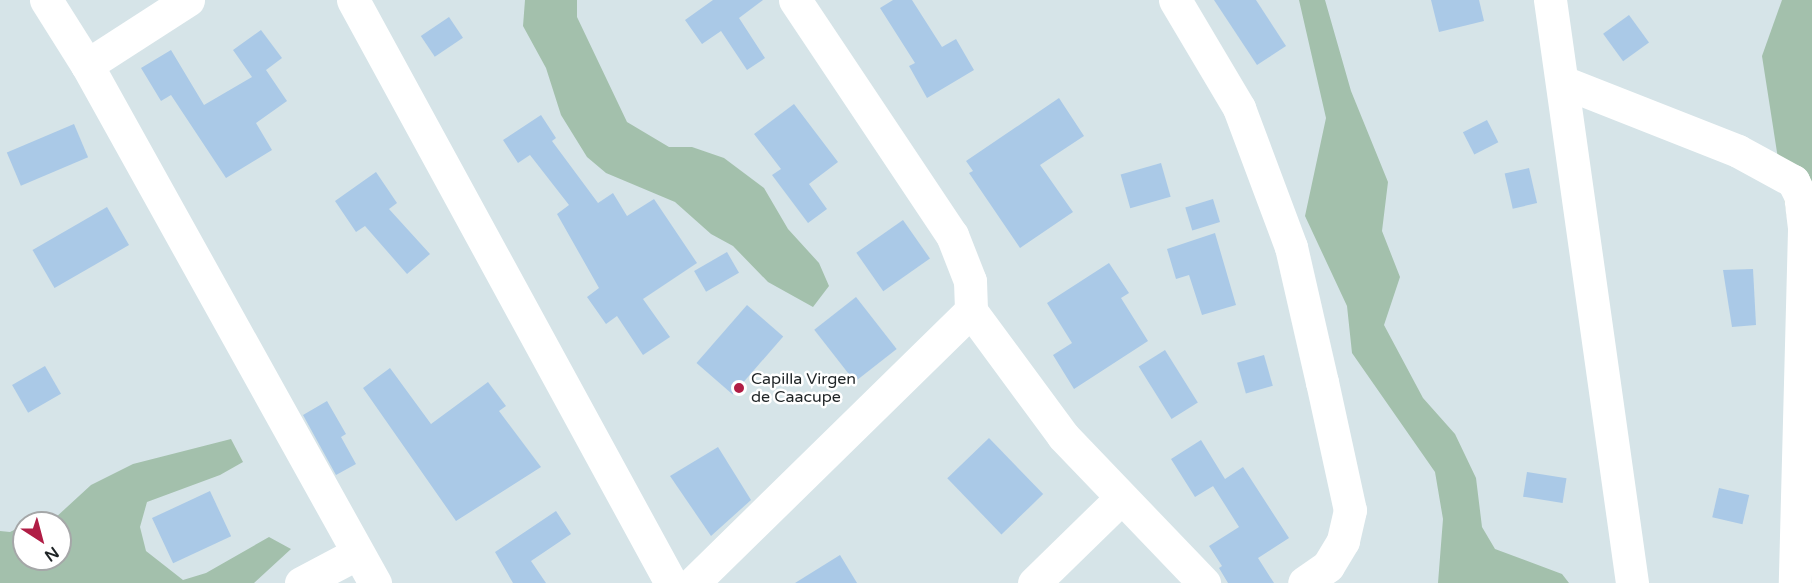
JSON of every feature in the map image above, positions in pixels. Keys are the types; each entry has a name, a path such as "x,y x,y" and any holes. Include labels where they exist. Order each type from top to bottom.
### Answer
{"street":[{"path":"46,0 87,65 375,583"},
{"path":"87,65 188,0"},
{"path":"353,0 671,583"},
{"path":"795,0 952,235 970,281 971,311 1063,436 1120,499 1204,583"},
{"path":"1174,0 1239,108 1291,247 1350,510 1343,541 1322,577"},
{"path":"1550,0 1632,583"},
{"path":"1563,82 1738,151 1793,181 1800,195 1804,230 1795,583"},
{"path":"693,583 971,311"},
{"path":"1034,583 1120,499"},
{"path":"301,583 358,553"}],"green space":[{"path":"525,0 577,0 577,17 627,122 669,147 692,147 724,158 764,188 788,229 819,263 829,286 813,307 768,282 733,246 711,234 675,202 606,173 587,157 561,115 546,68 523,26"},
{"path":"1299,0 1325,0 1351,91 1388,182 1382,231 1400,277 1384,325 1423,398 1455,434 1476,478 1482,527 1495,549 1562,574 1569,583 1438,583 1443,519 1435,472 1352,353 1347,306 1305,216 1326,118"},
{"path":"1782,0 1812,0 1812,377 1762,56"},
{"path":"231,439 243,462 220,475 147,502 140,527 146,551 183,580 206,573 269,537 291,549 254,583 0,583 0,531 12,531 12,571 72,571 72,511 63,511 91,485 133,464"}],"building":[{"path":"713,0 763,0 739,18 765,58 747,70 721,31 702,44 685,20"},
{"path":"893,0 912,0 942,47 956,39 974,70 927,98 909,66 915,63 880,8"},
{"path":"1214,0 1256,0 1286,46 1257,65"},
{"path":"1431,0 1479,0 1484,21 1439,32"},
{"path":"1629,15 1649,43 1623,61 1603,34"},
{"path":"449,17 463,38 435,57 421,36"},
{"path":"261,30 282,58 266,70 287,101 256,123 272,150 226,178 171,95 161,101 141,68 171,50 204,105 252,77 233,50"},
{"path":"1059,98 1084,136 1040,165 1073,212 1020,248 969,173 973,171 966,161"},
{"path":"794,104 838,162 809,184 827,209 808,223 772,175 781,169 754,134"},
{"path":"541,115 556,138 552,141 598,203 613,193 627,216 654,199 697,263 643,299 670,337 643,355 617,316 606,324 587,297 599,288 557,214 569,205 530,155 518,163 503,140"},
{"path":"1487,120 1498,142 1474,155 1463,132"},
{"path":"74,124 88,157 21,186 7,153"},
{"path":"1161,163 1171,197 1130,208 1121,175"},
{"path":"1529,168 1537,203 1513,209 1505,174"},
{"path":"376,172 397,203 389,209 430,254 407,274 365,226 356,232 335,201"},
{"path":"1213,199 1220,222 1192,230 1185,207"},
{"path":"107,207 129,245 55,288 33,250"},
{"path":"903,220 930,259 883,291 856,253"},
{"path":"1215,233 1236,305 1202,315 1189,275 1176,279 1167,249"},
{"path":"727,252 739,273 706,292 694,271"},
{"path":"1109,263 1129,293 1121,298 1148,341 1074,389 1053,355 1072,343 1047,303"},
{"path":"1753,269 1756,325 1732,327 1723,270"},
{"path":"856,297 897,349 855,382 814,330"},
{"path":"747,305 783,336 733,395 696,363"},
{"path":"1165,350 1198,403 1172,419 1139,366"},
{"path":"1264,355 1273,386 1246,393 1237,363"},
{"path":"45,366 61,394 28,413 12,385"},
{"path":"390,368 431,424 488,382 506,406 499,411 541,467 456,521 363,388"},
{"path":"327,401 346,434 341,437 356,464 336,475 303,415"},
{"path":"989,438 1043,494 1001,534 947,478"},
{"path":"1201,440 1225,479 1243,467 1289,538 1258,558 1274,583 1228,583 1219,568 1222,566 1209,546 1239,527 1213,486 1195,497 1171,459"},
{"path":"718,447 751,500 711,536 670,476"},
{"path":"1527,472 1567,478 1563,503 1523,497"},
{"path":"1719,488 1749,495 1742,524 1712,517"},
{"path":"210,491 231,536 173,563 152,518"},
{"path":"556,511 571,534 531,561 546,583 513,583 495,552"},
{"path":"840,555 857,583 795,583"}],"place":[{"name":"Capilla Virgen de Caacupe","path":"739,388"}]}
